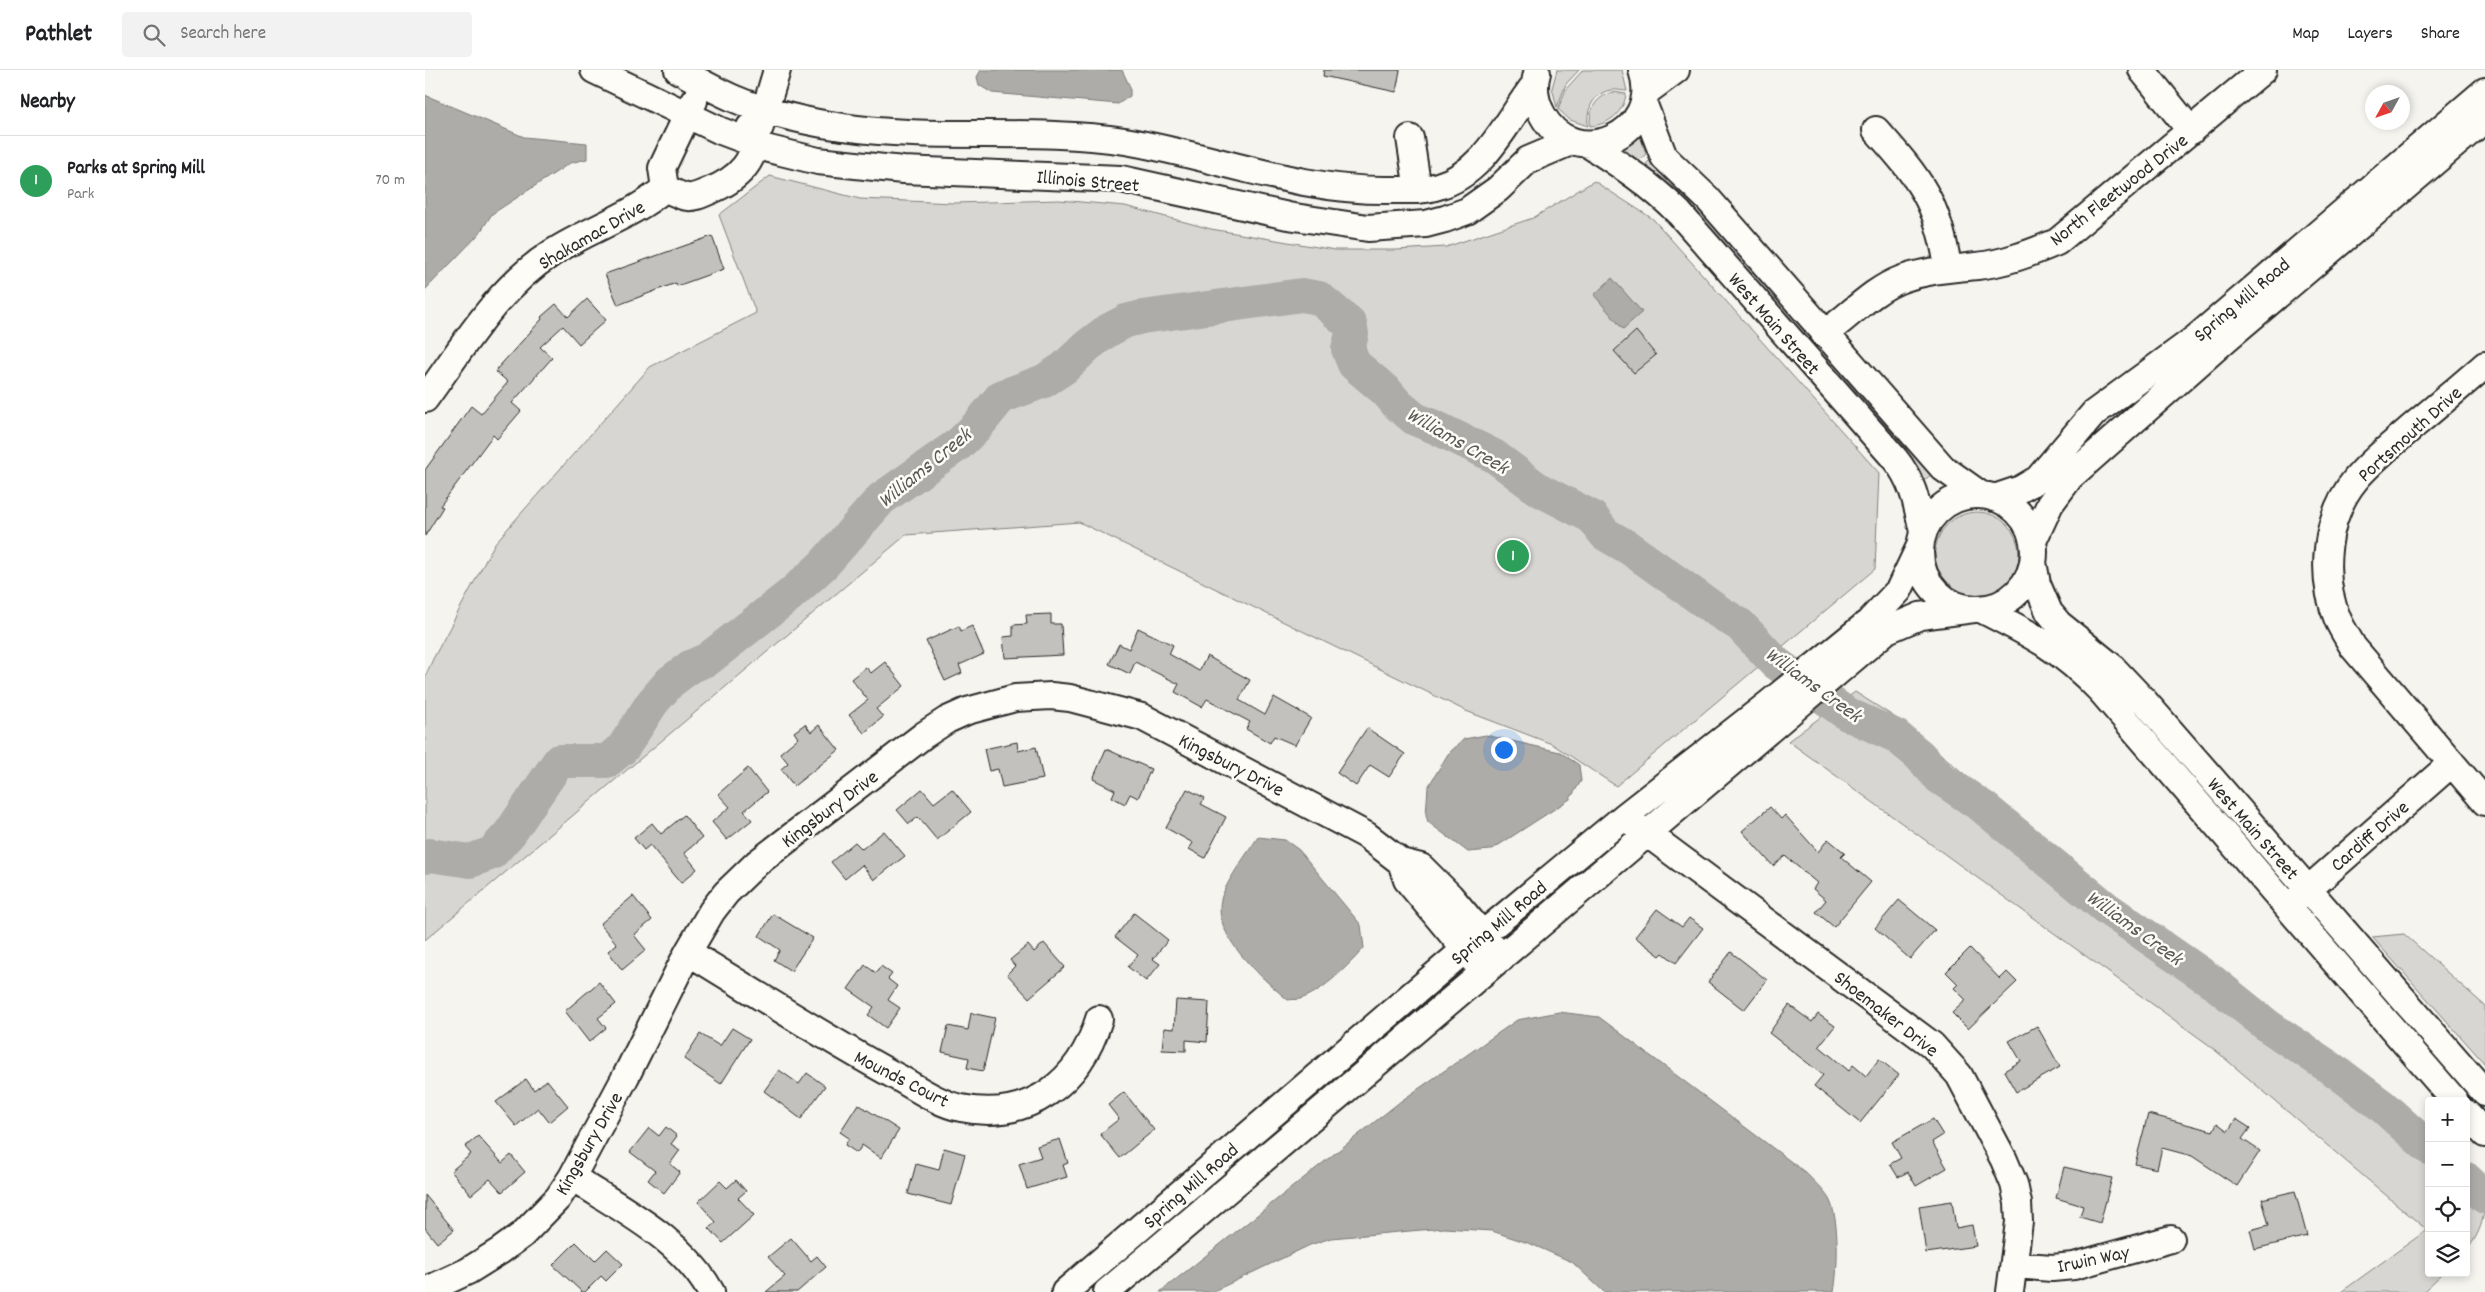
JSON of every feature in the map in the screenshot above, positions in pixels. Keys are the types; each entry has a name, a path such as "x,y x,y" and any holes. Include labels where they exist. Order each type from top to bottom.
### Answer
{"street":[{"name":"Illinois Street","path":"594,70 687,116 755,144 818,161 847,166 1121,180 1288,216 1345,226 1385,228 1425,224 1445,219 1467,210 1498,189 1528,160 1580,142 1608,141 1623,134 1638,116 1644,89"},
{"name":"Illinois Street","path":"678,70 736,100 842,127 870,130 1057,136 1123,141 1329,188 1365,191 1418,190 1438,186 1455,179 1479,161 1536,77"},
{"name":"Shakamac Drive","path":"665,188 686,197 697,196 723,186 741,172 755,144 777,70"},
{"path":"1644,89 1677,70"},
{"path":"2142,70 2191,132"},
{"name":"North Fleetwood Drive","path":"1824,334 1873,294 1900,280 1930,270 1995,263 2031,254 2057,242 2263,70"},
{"name":"West Main Street","path":"1536,77 1536,98 1545,120 1560,135 1580,142 1628,169 1651,186 1679,213 1895,459 1906,473 1914,492 1921,539"},
{"name":"Shakamac Drive","path":"665,188 662,168 703,83"},
{"name":"West Main Street","path":"1644,89 1664,157 1695,186 1943,468 1988,496"},
{"name":"Spring Mill Road","path":"1988,496 2021,490 2038,479 2094,413 2196,338 2485,92"},
{"path":"736,100 755,144"},
{"name":"Spring Mill Road","path":"2033,552 2047,508 2057,492 2070,477 2226,339 2485,119"},
{"path":"1876,130 1922,185 1936,212 1944,239 1948,268"},
{"path":"1410,138 1418,190"},
{"name":"Shakamac Drive","path":"425,399 489,310 529,270 579,237 630,213 665,188"},
{"name":"Portsmouth Drive","path":"2481,377 2374,460 2355,480 2337,512 2328,546 2329,591 2338,620 2353,647 2485,802"},
{"path":"1988,496 2015,510 2023,519 2033,552 2027,580 2015,594 1999,605 1977,609 1959,606 1945,599 1933,589 1925,576 1920,561 1921,539 1934,514 1946,504 1960,497 1988,496"},
{"name":"Spring Mill Road","path":"1834,662 1895,595 1905,578 1921,539"},
{"name":"West Main Street","path":"2033,552 2041,595 2055,619 2111,666 2146,702 2307,890 2485,1093"},
{"name":"West Main Street","path":"1977,609 2036,637 2077,667 2101,690 2452,1097"},
{"name":"Spring Mill Road","path":"1107,1292 1648,833 1774,712 1834,662 1905,620 1920,616 1977,609"},
{"name":"Kingsbury Drive","path":"425,1290 468,1271 523,1235 549,1208 572,1177 626,1076 688,952 712,911 740,878 757,863 939,725 967,711 1015,698 1051,696 1070,698 1141,717 1366,835 1401,862 1421,867 1450,896 1474,942 1493,965"},
{"name":"Spring Mill Road","path":"1065,1292 1474,942 1625,816 1774,712"},
{"name":"Cardiff Drive","path":"2287,907 2452,762"},
{"name":"Shoemaker Drive","path":"1625,816 1932,1045 1959,1075 2000,1152 2014,1184 2019,1222 2010,1292"},
{"name":"Mounds Court","path":"688,952 852,1053 936,1098 959,1108 976,1111 1021,1107 1039,1099 1059,1086 1076,1067 1093,1037 1099,1019"},
{"path":"2470,1117 2485,1134"},
{"path":"572,1177 655,1230 699,1273 711,1292"},
{"name":"Irwin Way","path":"2014,1264 2052,1268 2074,1266 2171,1239"}],"shaded area":[{"path":"981,70 1122,70 1130,87 1130,96 1118,104 992,93 979,85 977,77"},
{"path":"1557,70 1579,70 1566,84 1557,107 1552,88"},
{"path":"1583,70 1622,70 1627,91 1611,90 1595,98 1588,114 1588,126 1570,120 1558,109 1566,89"},
{"path":"1614,92 1626,94 1625,101 1619,112 1603,123 1590,126 1592,109 1595,104 1598,100"},
{"path":"425,95 524,137 587,143 587,159 570,163 492,214 479,234 425,290"},
{"path":"1640,135 1646,154 1639,161 1624,149"},
{"path":"1650,160 1660,172 1682,189 1935,472 1923,481 1919,473 1667,184 1645,165"},
{"path":"770,176 860,199 954,203 1059,200 1125,206 1211,229 1335,250 1396,250 1446,247 1533,218 1594,181 1653,219 1879,473 1875,569 1616,786 1552,744 1466,711 1079,522 906,535 425,940 425,677 433,659 495,543 650,367 756,313 719,215"},
{"path":"1612,278 1642,312 1623,329 1594,295"},
{"path":"1977,512 1993,515 2007,524 2016,538 2019,554 2016,570 2007,584 1993,593 1977,596 1961,593 1947,584 1938,570 1935,554 1938,538 1947,524 1961,515"},
{"path":"1855,692 1907,725 2067,862 2399,1102 2425,1126 2425,1228 2209,1045 1788,741"},
{"path":"1486,735 1560,752 1579,765 1581,781 1570,799 1491,850 1468,852 1428,822 1426,815 1428,787 1448,754 1464,739"},
{"path":"1258,837 1285,840 1299,850 1361,925 1364,948 1344,969 1327,983 1301,999 1288,1000 1265,980 1240,954 1230,940 1223,925 1220,910 1222,896 1234,873"},
{"path":"2404,934 2485,1006 2485,1064 2372,937"},
{"path":"1559,1012 1599,1017 1806,1173 1827,1196 1833,1208 1837,1245 1834,1292 1604,1292 1572,1262 1531,1244 1492,1231 1444,1228 1331,1238 1310,1245 1212,1292 1160,1292 1401,1101 1517,1020"},
{"path":"2470,1168 2485,1181 2483,1219 2470,1246"},
{"path":"2425,1231 2425,1277 2439,1277 2423,1292 2341,1292"}],"building":[{"path":"1324,70 1400,70 1396,92 1323,76"},
{"path":"712,236 724,269 677,286 676,283 618,305 605,274"},
{"path":"587,299 606,320 579,344 563,326 540,347 552,358 512,403 521,411 497,439 493,435 440,506 443,507 425,536 425,470 471,406 481,414 508,382 495,371 542,319 541,317 556,304 568,317"},
{"path":"1636,331 1656,355 1634,373 1614,351"},
{"path":"1051,614 1051,624 1061,624 1063,655 1005,658 1003,637 1013,636 1013,625 1027,624 1026,615"},
{"path":"959,626 961,631 972,626 984,654 959,665 962,673 945,681 926,641"},
{"path":"1138,628 1173,645 1169,654 1199,671 1207,656 1250,680 1239,700 1265,715 1274,697 1311,718 1295,745 1274,736 1270,743 1246,729 1250,722 1207,699 1202,707 1175,692 1179,684 1135,662 1130,674 1109,664 1119,644 1129,649"},
{"path":"885,662 904,686 876,709 883,717 864,733 849,715 868,700 851,679 866,667 871,673"},
{"path":"805,724 811,732 819,725 839,750 794,786 781,769 788,763 780,753 798,738 794,732"},
{"path":"1367,728 1405,754 1389,777 1370,765 1356,786 1337,773"},
{"path":"1017,742 1018,751 1036,747 1043,779 1002,787 998,769 989,771 984,749"},
{"path":"1106,749 1151,769 1138,798 1130,794 1125,804 1112,797 1115,790 1093,779"},
{"path":"748,768 767,792 744,811 752,820 727,840 712,822 730,807 718,794"},
{"path":"922,789 934,803 952,789 971,812 937,840 918,817 909,824 897,810"},
{"path":"1187,789 1205,798 1201,804 1226,817 1205,858 1189,849 1193,843 1166,828"},
{"path":"1770,807 1781,819 1785,815 1818,852 1828,839 1845,853 1841,857 1871,882 1834,927 1816,912 1826,900 1813,889 1817,883 1785,856 1773,866 1742,831"},
{"path":"684,815 702,838 684,853 697,869 681,883 650,845 644,850 634,838 652,823 661,834"},
{"path":"884,831 905,856 874,880 862,865 845,879 831,862 855,842 862,849"},
{"path":"633,896 652,920 634,935 646,950 622,970 608,951 617,944 600,924"},
{"path":"1899,900 1935,930 1910,959 1875,928"},
{"path":"1657,909 1682,927 1689,918 1703,928 1676,963 1663,953 1660,956 1635,937"},
{"path":"1134,913 1168,940 1153,959 1160,964 1146,981 1128,967 1138,955 1115,937"},
{"path":"773,914 813,938 791,971 774,960 780,950 759,936"},
{"path":"1044,943 1065,967 1029,998 1007,974 1015,966 1010,960 1028,945 1034,952"},
{"path":"1970,948 2000,979 2007,972 2017,982 1968,1029 1952,1013 1966,1000 1954,988 1958,984 1946,972"},
{"path":"1731,952 1767,980 1744,1010 1708,982"},
{"path":"865,965 876,973 881,966 892,974 888,979 897,986 888,1000 900,1008 886,1028 868,1015 874,1007 848,989"},
{"path":"599,982 616,1004 598,1018 606,1028 589,1042 565,1011"},
{"path":"1176,1000 1209,1002 1207,1042 1186,1040 1186,1051 1162,1050 1164,1028 1174,1029"},
{"path":"1789,1005 1812,1022 1818,1014 1835,1026 1819,1046 1849,1071 1853,1065 1866,1076 1879,1059 1899,1075 1860,1123 1814,1086 1823,1075 1769,1033"},
{"path":"971,1013 995,1018 983,1071 967,1068 969,1058 942,1052 948,1026 968,1030"},
{"path":"2037,1026 2060,1067 2016,1092 2004,1071 2021,1061 2009,1041"},
{"path":"732,1028 750,1039 721,1084 684,1059 700,1034 720,1046"},
{"path":"779,1070 799,1084 807,1073 825,1086 801,1119 764,1091"},
{"path":"526,1079 534,1090 547,1080 568,1106 549,1122 538,1108 516,1126 496,1102"},
{"path":"1124,1092 1154,1130 1120,1158 1100,1134 1119,1119 1108,1105"},
{"path":"858,1104 899,1130 881,1158 862,1145 857,1153 845,1145 849,1138 840,1132"},
{"path":"2148,1114 2213,1131 2217,1123 2228,1131 2236,1119 2250,1128 2242,1139 2260,1151 2237,1186 2192,1156 2162,1148 2157,1169 2135,1164"},
{"path":"1933,1119 1943,1135 1932,1142 1947,1168 1916,1186 1908,1172 1898,1177 1890,1164 1901,1158 1892,1142"},
{"path":"666,1127 677,1136 671,1144 680,1150 670,1164 680,1172 664,1193 648,1180 655,1171 630,1152 649,1128 659,1136"},
{"path":"478,1136 502,1163 511,1155 525,1172 502,1192 490,1179 471,1195 451,1171 471,1154 465,1147"},
{"path":"1060,1139 1068,1163 1063,1165 1067,1177 1027,1189 1019,1164 1041,1157 1037,1146"},
{"path":"944,1148 965,1154 951,1205 908,1194 916,1164 939,1170"},
{"path":"2064,1167 2112,1178 2100,1223 2080,1217 2083,1206 2056,1198"},
{"path":"736,1180 746,1191 738,1198 754,1215 723,1243 709,1228 716,1222 698,1202 720,1181 727,1188"},
{"path":"2295,1191 2307,1236 2255,1249 2250,1230 2269,1225 2262,1199"},
{"path":"425,1195 454,1230 437,1243 425,1228"},
{"path":"1952,1201 1956,1228 1972,1225 1976,1246 1926,1253 1919,1206"},
{"path":"791,1238 811,1261 817,1256 826,1267 797,1292 766,1292 785,1276 768,1257"},
{"path":"576,1242 595,1261 607,1249 623,1264 606,1281 601,1276 585,1292 582,1292 553,1265"}],"waterway":[{"name":"Williams Creek","path":"425,857 430,855 470,861 492,853 510,833 559,761 607,761 623,748 652,703 670,682 690,667 708,659 790,595 823,565 881,499 959,444 978,425 1001,397 1044,381 1064,368 1087,346 1107,331 1126,321 1142,317 1302,295 1319,298 1350,324 1352,334 1348,349 1354,364 1415,419 1494,456 1538,489 1592,517 1605,534 1629,548 1740,625 1776,663 1847,714 1896,736 1919,755 1940,778 1983,807 2106,908 2213,982 2268,1026 2341,1075 2381,1105 2425,1144"},
{"name":"Williams Creek","path":"2470,1183 2485,1197"}],"place":[{"name":"Parks at Spring Mill","path":"1513,556"}]}
